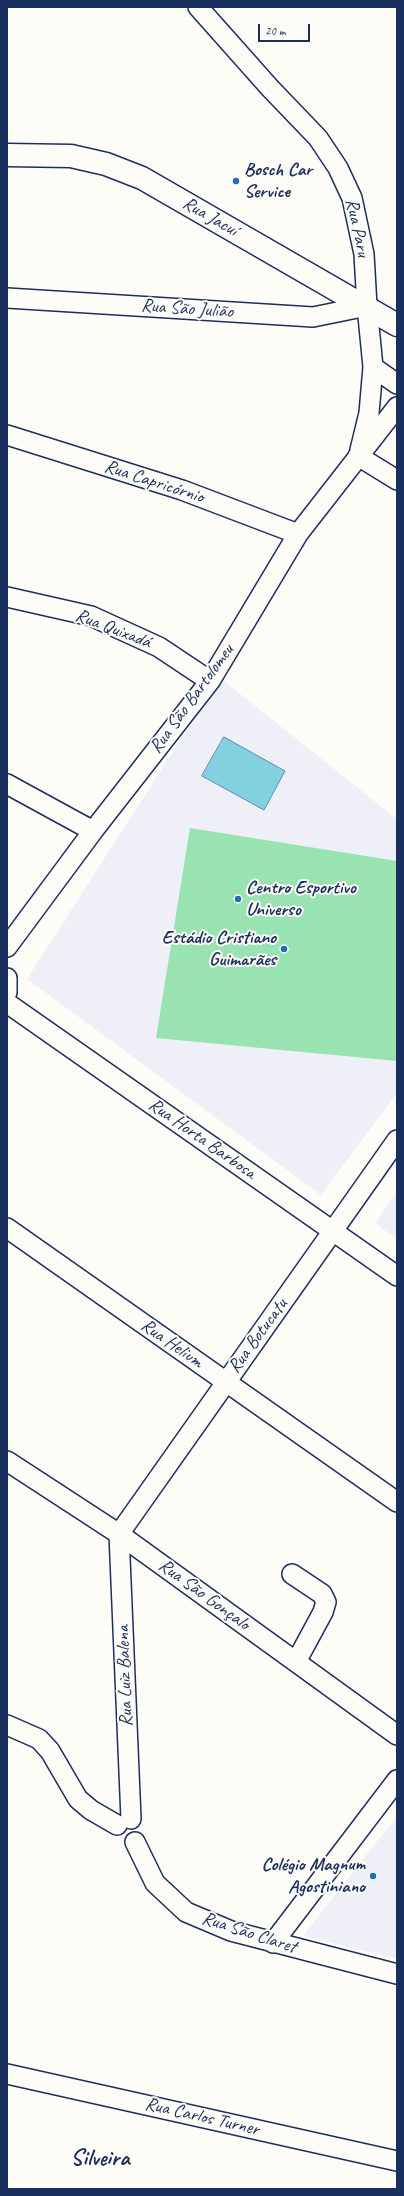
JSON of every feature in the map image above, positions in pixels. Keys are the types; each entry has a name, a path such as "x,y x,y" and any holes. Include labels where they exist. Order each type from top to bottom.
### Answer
{"main road":[{"name":"Rua Jacuí","path":"7,155 71,156 106,164 142,178 397,324"}],"street":[{"name":"Rua Paru","path":"198,7 270,88 318,138 338,168 352,198 359,222 364,254 373,367 369,413 358,456"},
{"name":"Rua São Julião","path":"7,298 313,317 367,306"},
{"path":"373,367 397,384"},
{"name":"Rua São Bartolomeu","path":"7,947 93,831 210,681 298,534 397,407"},
{"name":"Rua Capricórnio","path":"7,435 182,490 298,534"},
{"path":"358,456 397,480"},
{"name":"Rua Quixadá","path":"7,597 91,616 159,647 210,681"},
{"path":"7,784 93,831"},
{"path":"7,978 7,992"},
{"name":"Rua Horta Barbosa","path":"7,1003 397,1276"},
{"name":"Rua Botucatu","path":"119,1534 397,1140"},
{"name":"Rua Helium","path":"7,1228 397,1502"},
{"name":"Rua São Gonçalo","path":"7,1461 119,1534 397,1735"},
{"name":"Rua Luiz Balena","path":"119,1534 124,1822 115,1833 118,1840 124,1844 135,1842"},
{"path":"292,1574 322,1594 326,1602 323,1612 296,1662"},
{"path":"7,1725 39,1739 50,1751 78,1799 91,1810 124,1822"},
{"path":"273,1943 397,1780"},
{"name":"Rua São Claret","path":"135,1842 155,1884 186,1912 231,1931 397,1974"},
{"name":"Rua Carlos Turner","path":"7,2074 397,2161"}],"shaded area":[{"name":"Centro Esportivo Universo","path":"220,678 397,819 397,1093 321,1195 27,979"},
{"path":"397,1192 397,1239 375,1223"},
{"name":"Colégio Magnum Agostiniano","path":"397,1816 397,1959 303,1936"}],"green space":[{"name":"Estádio Cristiano Guimarães","path":"190,828 397,861 397,1061 156,1038"}],"water":[{"path":"224,737 285,771 264,810 202,776"}],"place":[{"name":"Bosch Car Service","path":"236,181"},
{"name":"Centro Esportivo Universo","path":"238,899"},
{"name":"Estádio Cristiano Guimarães","path":"284,949"},
{"name":"Colégio Magnum Agostiniano","path":"373,1876"}],"district":[{"name":"Silveira","path":"100,2159"}]}
